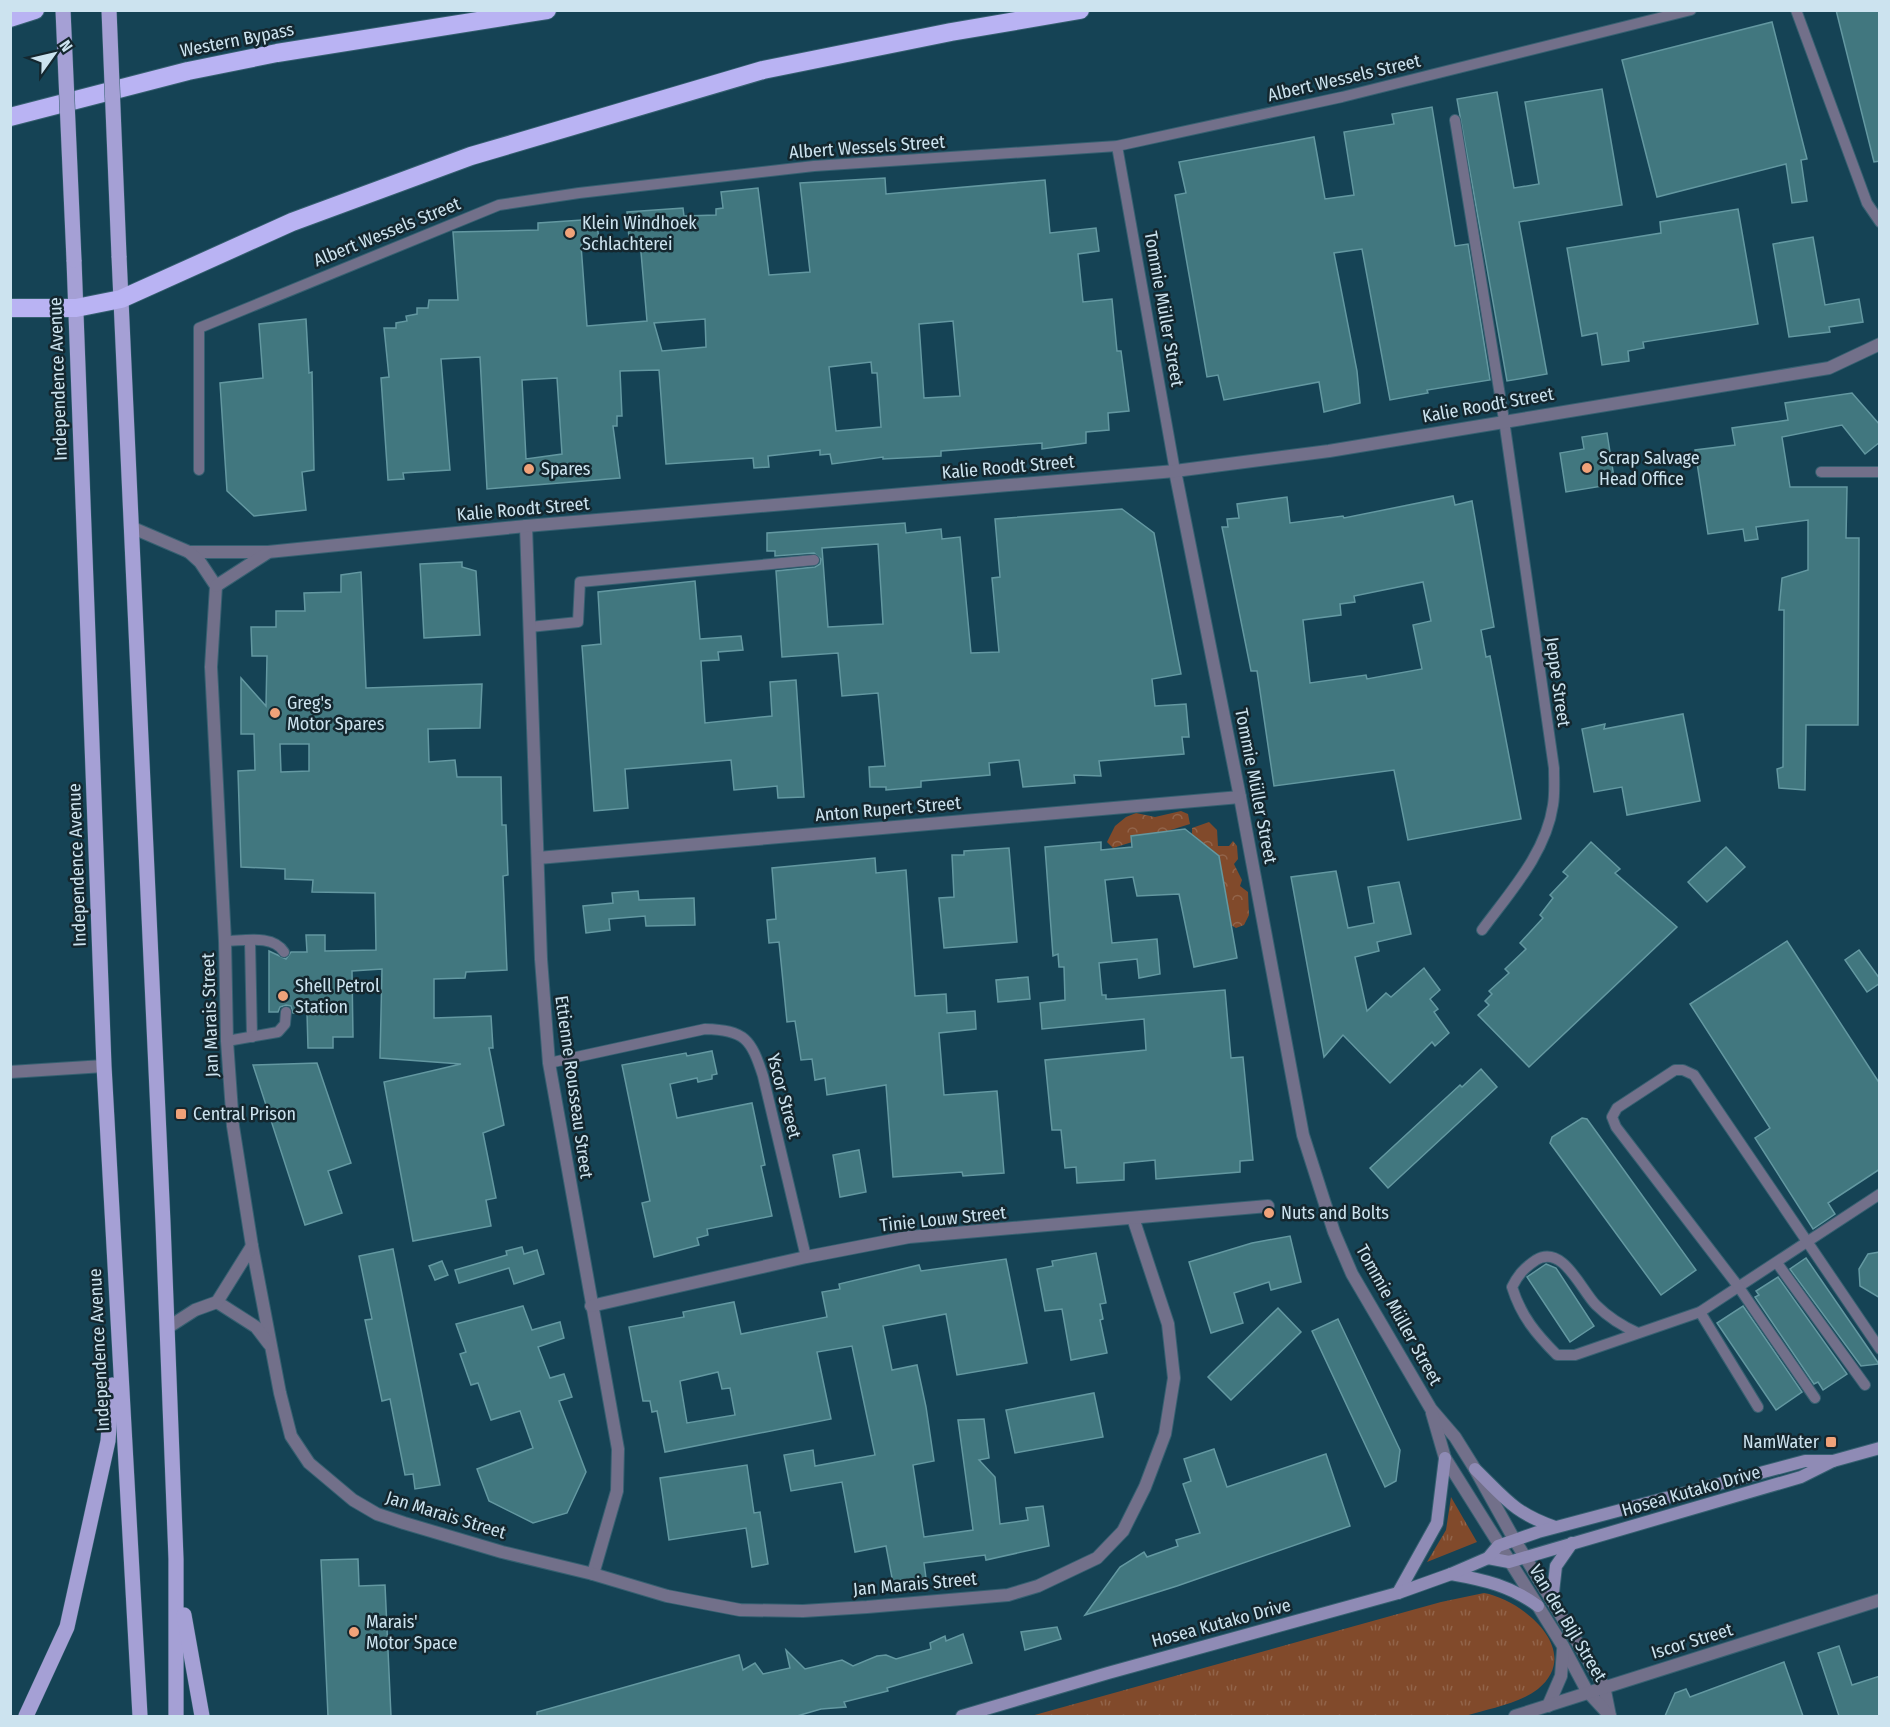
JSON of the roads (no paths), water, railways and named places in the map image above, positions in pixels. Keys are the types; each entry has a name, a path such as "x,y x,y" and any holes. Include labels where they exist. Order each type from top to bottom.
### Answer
{"highway":[{"path":"10,18 35,10"},
{"name":"Western Bypass","path":"10,117 188,71 277,53 547,10"},
{"path":"10,308 76,308 121,298 292,222 471,156 630,107 763,70 951,32 1080,10"}],"main road":[{"name":"Independence Avenue","path":"63,10 104,1066 116,1325 140,1716"},
{"path":"109,10 167,1329 176,1559 176,1716"},
{"path":"26,1716 67,1627 108,1441 116,1325"},
{"name":"Hosea Kutako Drive","path":"1488,1558 1509,1562 1527,1557 1801,1478 1833,1461 1880,1448"},
{"path":"1398,1593 1437,1523 1445,1458"},
{"name":"Hosea Kutako Drive","path":"962,1716 1068,1684 1398,1593 1488,1558 1498,1546 1514,1539 1805,1461 1833,1461"},
{"path":"1475,1469 1516,1510 1527,1517 1555,1527"},
{"path":"1552,1601 1556,1566 1572,1543"},
{"path":"176,1559 202,1716"},
{"path":"1451,1574 1489,1580 1518,1592 1538,1606"}],"street":[{"name":"Kalie Roodt Street","path":"133,528 189,552 268,552 526,526 1175,471 1329,451 1504,420 1829,368 1880,344"},
{"name":"Tommie Müller Street","path":"1175,471 1240,797 1303,1135 1323,1198 1352,1274 1431,1409 1455,1437 1475,1469 1514,1539"},
{"name":"Ettienne Rousseau Street","path":"526,526 540,959 549,1063 591,1306 610,1394 618,1449 617,1491 593,1574"},
{"path":"189,552 200,562 216,586 268,552"},
{"name":"Jan Marais Street","path":"216,586 211,667 225,941 227,1041 233,1126 271,1348 291,1436 309,1463 353,1500 377,1514 502,1552 593,1574 667,1596 740,1610 803,1611 1008,1594 1038,1586 1097,1558 1123,1531 1145,1487 1165,1434 1174,1378 1168,1324 1133,1218"},
{"name":"Anton Rupert Street","path":"538,858 1240,797"},
{"path":"10,1072 104,1066"},
{"name":"Tinie Louw Street","path":"591,1306 806,1257 909,1237 1268,1206"},
{"path":"167,1329 195,1310 218,1302 252,1246"},
{"path":"218,1302 256,1327 271,1348"},
{"name":"Tommie Müller Street","path":"1431,1409 1445,1458 1498,1546"},
{"name":"Van der BIjl Street","path":"1514,1539 1604,1686 1610,1716"},
{"name":"Van der BIjl Street","path":"1498,1546 1563,1646 1587,1691 1610,1716"},
{"name":"Iscor Street","path":"1515,1716 1587,1691 1880,1600"},
{"path":"1548,1706 1561,1676 1563,1646"}],"lane":[{"name":"Albert Wessels Street","path":"199,470 199,328 499,205 579,193 814,166 1117,146 1342,97 1691,10"},
{"path":"1796,10 1868,203 1880,222"},
{"name":"Jeppe Street","path":"1455,120 1504,420 1554,768 1554,804 1546,834 1531,863 1482,930"},
{"name":"Tommie Müller Street","path":"1117,146 1175,471"},
{"path":"1821,472 1880,472"},
{"path":"530,627 578,621 580,582 814,560"},
{"path":"225,941 275,942 284,952"},
{"path":"250,941 252,1037"},
{"path":"227,1041 283,1029 286,1012"},
{"name":"Yscor Street","path":"549,1063 705,1029 729,1030 744,1037 754,1049 763,1076 806,1257"},
{"path":"1815,1398 1737,1286 1616,1127 1612,1118 1617,1108 1675,1070 1683,1070 1694,1075 1806,1244 1880,1349"},
{"path":"1638,1333 1620,1326 1598,1307 1567,1267 1555,1257 1542,1257 1529,1264 1518,1274 1512,1287 1518,1308 1534,1332 1557,1355 1575,1355 1700,1312 1880,1194"},
{"path":"1777,1263 1865,1385"},
{"path":"1700,1312 1758,1407"}],"place":[{"name":"Klein Windhoek Schlachterei","path":"570,233"},
{"name":"Scrap Salvage Head Office","path":"1587,468"},
{"name":"Spares","path":"529,469"},
{"name":"Greg's Motor Spares","path":"275,713"},
{"name":"Shell Petrol Station","path":"283,996"},
{"name":"Central Prison","path":"181,1114"},
{"name":"Nuts and Bolts","path":"1269,1213"},
{"name":"NamWater","path":"1831,1442"},
{"name":"Marais' Motor Space","path":"354,1632"}]}
